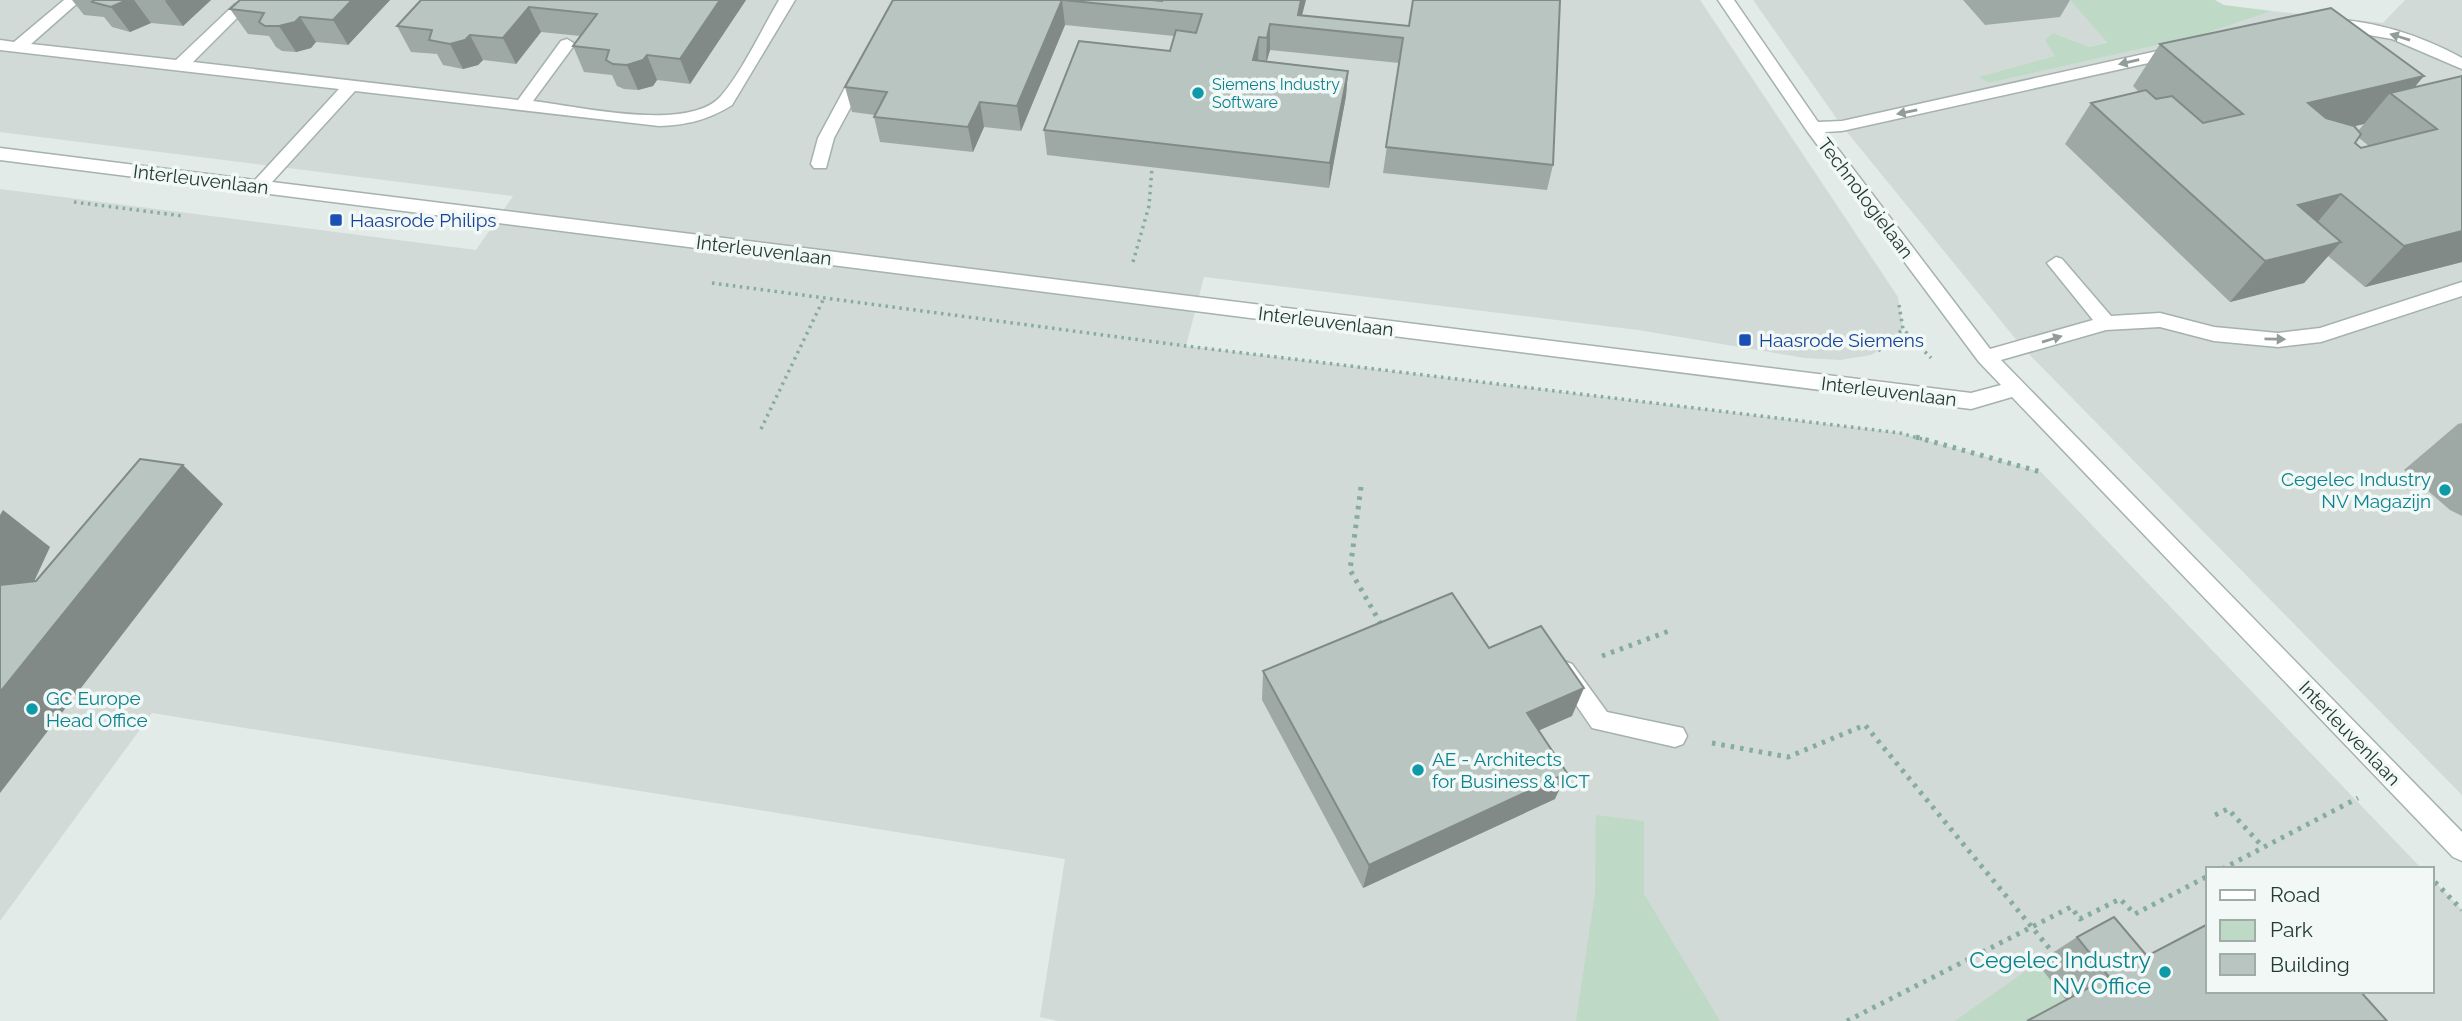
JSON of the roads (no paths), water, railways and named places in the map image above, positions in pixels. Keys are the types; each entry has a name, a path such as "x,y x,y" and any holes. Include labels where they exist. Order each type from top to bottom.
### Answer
{"street":[{"path":"18,47 73,0"},
{"path":"0,45 659,121 684,120 709,111 726,101 787,0"},
{"name":"Technologielaan","path":"1726,0 1813,127 1986,357 2016,388"},
{"path":"180,66 240,7"},
{"path":"2311,24 2338,24 2382,31 2428,45 2462,64"},
{"path":"522,105 567,44"},
{"path":"1813,127 1842,126 2192,48"},
{"path":"820,164 826,138 869,58"},
{"path":"259,186 351,86"},
{"name":"Interleuvenlaan","path":"0,154 1971,401 2016,388 2462,849"},
{"path":"2056,262 2106,323"},
{"path":"1986,357 2106,323 2160,320 2214,334 2278,340 2321,335 2462,289"},
{"path":"1548,649 1600,721 1675,736"}],"place":[{"name":"Siemens Industry Software","path":"1198,93"},
{"name":"Haasrode Philips","path":"336,220"},
{"name":"Haasrode Siemens","path":"1745,340"},
{"name":"Cegelec Industry NV Magazijn","path":"2445,490"},
{"name":"GC Europe Head Office","path":"32,709"},
{"name":"AE - Architects for Business & ICT","path":"1418,770"},
{"name":"Cegelec Industry NV Office","path":"2165,972"}]}
